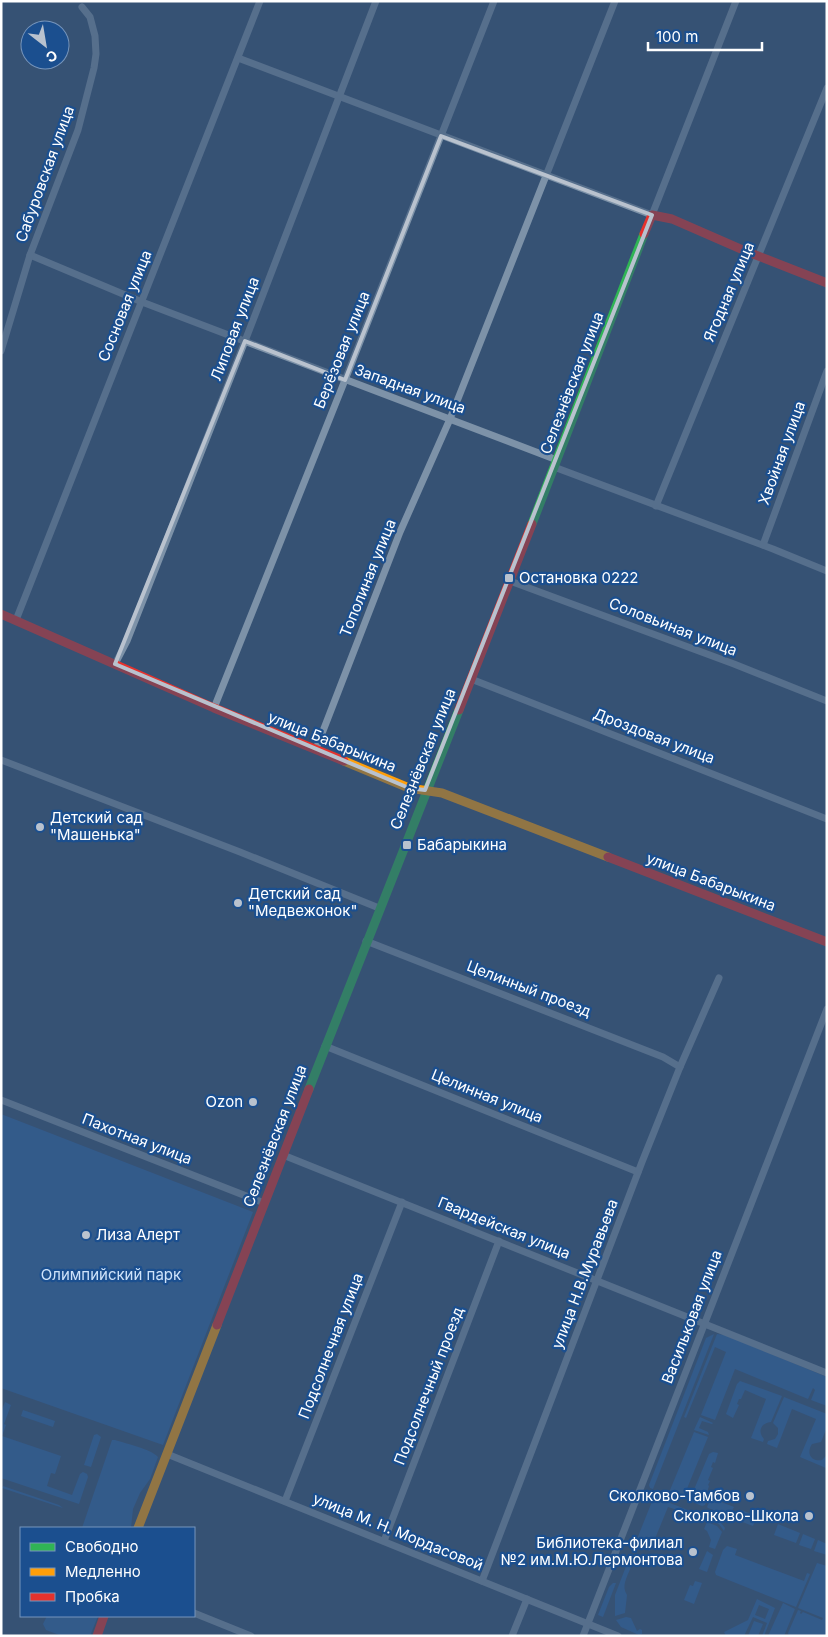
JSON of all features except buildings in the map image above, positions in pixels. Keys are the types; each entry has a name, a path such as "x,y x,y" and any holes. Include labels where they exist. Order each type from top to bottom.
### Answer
{"street":[{"name":"Сосновая улица","path":"16,620 260,1"},
{"name":"Липовая улица","path":"115,664 127,641 376,1"},
{"name":"Берёзовая улица","path":"214,708 494,1"},
{"name":"Тополиная улица","path":"316,750 400,532 450,419 615,1"},
{"name":"Селезнёвская улица","path":"138,1527 366,941 510,581 736,1"},
{"name":"Сабуровская улица","path":"1,351 30,255 75,138 94,68 96,54 95,36 90,17 82,6"},
{"path":"238,58 652,216 672,220 827,283"},
{"name":"Ягодная улица","path":"656,506 827,88"},
{"name":"Западная улица","path":"30,255 142,302 450,419 656,506 763,545 827,571"},
{"name":"Хвойная улица","path":"763,545 827,371"},
{"name":"Соловьиная улица","path":"510,581 734,664 827,701"},
{"name":"улица Бабарыкина","path":"1,614 214,708 409,788 442,793 827,942"},
{"name":"Дроздовая улица","path":"470,679 827,819"},
{"path":"1,760 231,848 379,908"},
{"name":"Целинный проезд","path":"366,941 663,1057 680,1067"},
{"name":"улица Н.В.Муравьева","path":"482,1581 638,1172 680,1067 719,978"},
{"name":"Васильковая улица","path":"583,1636 827,1009"},
{"name":"Целинная улица","path":"325,1046 638,1172"},
{"name":"Пахотная улица","path":"1,1100 264,1203"},
{"name":"Гвардейская улица","path":"283,1155 827,1373"},
{"name":"Подсолнечная улица","path":"285,1501 402,1202"},
{"name":"Подсолнечный проезд","path":"384,1541 499,1241"},
{"name":"улица М. Н. Мордасовой","path":"167,1454 618,1636"},
{"path":"512,1636 527,1599"},
{"path":"195,1613 251,1636"},
{"path":"97,1636 104,1617"}],"highlighted area":[{"path":"441,136 652,215 425,790 409,788 115,664 245,341 345,380"}],"green space":[{"name":"Олимпийский парк","path":"1,1114 253,1212 163,1445 1,1388"},
{"path":"714,1334 653,1489 650,1488 649,1485 706,1338"},
{"path":"717,1334 725,1335 827,1377 827,1406 811,1400 815,1390 813,1388 808,1399 735,1369 715,1420 701,1415 726,1352 715,1347 686,1418 684,1417"},
{"path":"740,1381 782,1396 771,1422 761,1428 763,1442 751,1438 766,1399 745,1390 741,1399 739,1399 737,1404 739,1405 733,1418 726,1414 737,1384"},
{"path":"784,1397 827,1414 827,1427 821,1442 812,1444 809,1451 815,1460 822,1460 827,1455 826,1468 800,1457 816,1419 792,1409 777,1448 767,1444 768,1441 775,1439 778,1434 778,1428 773,1423"},
{"path":"5,1402 11,1405 2,1436 61,1456 55,1474 51,1473 47,1486 72,1495 80,1474 83,1472 87,1474 88,1477 79,1504 1,1478 1,1412"},
{"path":"23,1410 55,1421 53,1427 21,1416"},
{"path":"700,1417 713,1423 702,1421 699,1428 708,1432 709,1435 694,1430"},
{"path":"694,1432 708,1437 684,1496 682,1498 673,1494 672,1497 668,1495"},
{"path":"97,1434 101,1437 91,1467 84,1465 94,1435"},
{"path":"112,1440 144,1449 158,1457 150,1479 140,1493 133,1509 131,1527 82,1527"},
{"path":"713,1452 718,1453 715,1463 713,1462 711,1467 713,1468 708,1480 710,1481 706,1496 708,1497 705,1505 702,1506 690,1501 690,1499 709,1454"},
{"path":"3,1486 59,1505 63,1508 2,1488"},
{"path":"655,1494 671,1500 670,1503 721,1523 725,1528 724,1531 719,1524 668,1507 650,1551 646,1549 646,1543 643,1538 637,1539"},
{"path":"711,1498 734,1507 729,1516 707,1507"},
{"path":"741,1510 757,1516 753,1526 737,1520"},
{"path":"707,1522 717,1526 722,1532 715,1549 709,1547 711,1540 704,1529"},
{"path":"778,1524 800,1533 796,1543 774,1535"},
{"path":"803,1534 815,1539 811,1549 799,1545"},
{"path":"818,1540 827,1544 827,1555 814,1551"},
{"path":"727,1546 737,1549 735,1555 804,1581 807,1573 810,1574 796,1607 716,1575 715,1572 723,1550"},
{"path":"707,1551 713,1555 707,1572 699,1569"},
{"path":"630,1556 636,1566 631,1567 625,1581 625,1592 627,1595 625,1613 615,1616 615,1595"},
{"path":"817,1563 827,1566 827,1636 789,1636 788,1633 798,1610 801,1611 801,1614 803,1612 822,1620 823,1618 798,1608"},
{"path":"695,1581 702,1583 694,1604 684,1600 690,1585 693,1586"},
{"path":"616,1583 603,1617 598,1615 609,1587"},
{"path":"757,1599 775,1608 764,1636 762,1636 767,1623 753,1617 744,1636 726,1636 724,1632 748,1620","holes":["759,1605 769,1609 765,1619 755,1615"]},
{"path":"783,1603 795,1609 784,1636 768,1636"},
{"path":"46,1617 98,1617 90,1636 62,1636 46,1630 43,1624"},
{"path":"626,1617 631,1618 637,1631 642,1630 642,1634 639,1635 621,1627 616,1620"},
{"path":"754,1621 763,1624 758,1636 748,1636"}],"traffic: fast":[{"path":"532,524 644,234"},
{"path":"309,1089 459,710"}],"traffic: slow":[{"path":"344,761 409,788 442,793 608,857"},
{"path":"138,1527 217,1325"}],"traffic: jam":[{"path":"644,234 652,215 672,219 743,250 827,283"},
{"path":"459,710 532,524"},
{"path":"1,614 214,708 344,761"},
{"path":"608,857 827,942"},
{"path":"217,1325 309,1089"},
{"path":"97,1636 104,1617"}],"place":[{"name":"Остановка 0222","path":"509,578"},
{"name":"Детский сад \"Машенька\"","path":"40,827"},
{"name":"Бабарыкина","path":"407,845"},
{"name":"Детский сад \"Медвежонок\"","path":"238,903"},
{"name":"Ozon","path":"253,1102"},
{"name":"Лиза Алерт","path":"86,1235"},
{"name":"Сколково-Тамбов","path":"750,1496"},
{"name":"Сколково-Школа","path":"809,1516"},
{"name":"Библиотека-филиал №2 им.М.Ю.Лермонтова","path":"693,1552"}]}
